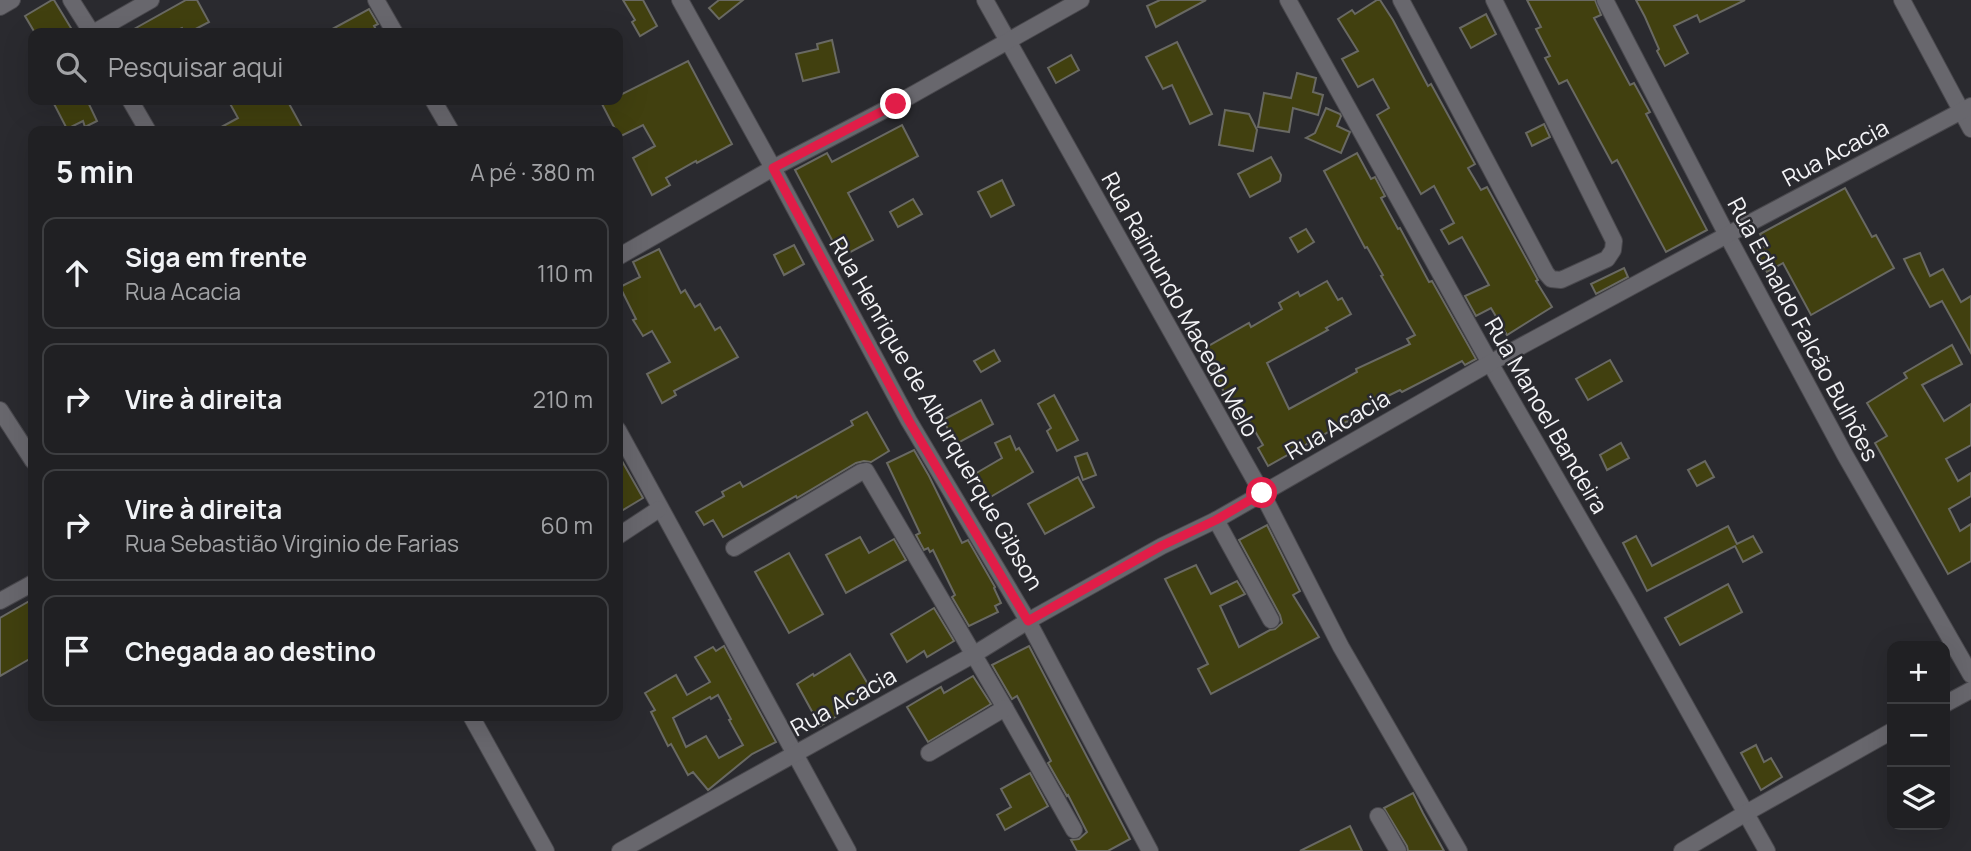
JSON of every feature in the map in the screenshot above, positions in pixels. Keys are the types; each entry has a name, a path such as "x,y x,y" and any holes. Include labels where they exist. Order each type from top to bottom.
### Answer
{"street":[{"path":"0,7 12,0"},
{"path":"71,0 90,28"},
{"path":"102,28 151,0"},
{"path":"376,0 392,28"},
{"name":"Rua Henrique de Alburquerque Gibson","path":"680,0 909,421 1028,621 1150,851"},
{"name":"Rua Raimundo Macedo Melo","path":"985,0 1262,493 1341,647 1459,851"},
{"path":"623,254 773,168 896,104 1081,0"},
{"name":"Rua Manoel Bandeira","path":"1288,0 1767,851"},
{"path":"1401,0 1542,265 1551,279 1561,280 1607,259 1613,250 1614,241 1494,0"},
{"name":"Rua Ednaldo Falcão Bulhões","path":"1605,0 1845,455 1971,675"},
{"path":"1902,0 1966,109 1971,129"},
{"path":"133,105 145,126"},
{"path":"436,105 449,126"},
{"name":"Rua Acacia","path":"620,851 1161,546 1216,520 1490,363 1966,109"},
{"path":"0,410 28,453"},
{"path":"623,440 848,851"},
{"path":"734,548 866,471 1074,830"},
{"path":"623,533 659,509"},
{"path":"1216,520 1271,621"},
{"path":"0,601 28,586"},
{"path":"1950,701 1971,690"},
{"path":"929,753 1005,708"},
{"path":"474,721 547,851"},
{"path":"1682,851 1887,734"},
{"path":"1378,816 1398,851"}],"building":[{"path":"54,0 71,28 32,28 25,16"},
{"path":"186,0 197,0 209,22 198,28 136,28"},
{"path":"623,0 643,0 657,26 640,36 632,22 635,20"},
{"path":"719,0 743,0 719,19 709,8"},
{"path":"1160,0 1206,0 1156,27 1147,6"},
{"path":"1380,0 1393,20 1428,86 1431,84 1475,164 1468,168 1481,190 1487,187 1552,307 1507,335 1491,308 1476,316 1465,296 1489,285 1462,237 1449,244 1441,230 1454,223 1434,186 1421,194 1377,115 1389,108 1373,79 1358,87 1342,59 1358,51 1338,19 1352,10 1355,14"},
{"path":"1527,0 1595,0 1601,15 1594,18 1630,85 1634,83 1650,112 1646,114 1707,230 1666,252 1617,160 1612,163 1567,80 1559,84 1545,58 1550,56 1536,29 1541,27"},
{"path":"1636,0 1745,0 1700,22 1697,15 1674,26 1688,53 1665,66"},
{"path":"369,9 378,24 375,28 334,28"},
{"path":"1486,14 1496,34 1471,48 1460,28"},
{"path":"832,40 839,72 803,81 796,54 818,49 817,44"},
{"path":"1177,42 1212,114 1190,124 1172,85 1163,89 1146,57"},
{"path":"1071,55 1079,70 1056,83 1048,68"},
{"path":"688,61 732,144 666,178 670,185 652,195 633,158 655,146 643,125 623,135 623,126 613,126 603,105 623,105 623,94"},
{"path":"1297,73 1316,78 1313,92 1323,95 1318,115 1293,108 1289,132 1258,127 1264,93 1291,98"},
{"path":"55,105 89,105 97,121 87,126 83,121 65,126"},
{"path":"231,105 290,105 301,126 223,126 238,118"},
{"path":"1326,108 1340,114 1337,126 1350,132 1341,153 1306,138 1315,133"},
{"path":"1225,110 1249,114 1257,130 1253,151 1219,145"},
{"path":"1544,124 1550,137 1532,146 1526,133"},
{"path":"902,125 918,156 848,193 873,240 841,257 795,170 827,153 832,162"},
{"path":"1357,153 1371,179 1375,177 1385,196 1381,198 1398,229 1400,228 1429,282 1432,281 1476,359 1465,365 1462,361 1402,392 1400,390 1359,410 1363,416 1349,423 1348,421 1268,466 1258,448 1263,445 1245,414 1237,418 1212,371 1216,368 1205,348 1249,323 1251,327 1282,309 1279,303 1298,292 1300,296 1327,281 1338,300 1342,298 1351,314 1326,328 1328,330 1267,363 1289,409 1357,372 1356,369 1410,344 1407,339 1415,335 1324,171"},
{"path":"1271,157 1281,175 1280,181 1250,197 1238,174"},
{"path":"1002,180 1014,205 991,217 978,192"},
{"path":"1845,188 1872,237 1876,235 1894,268 1811,315 1783,263 1767,272 1756,251 1766,246 1760,234"},
{"path":"913,199 922,214 898,227 890,212"},
{"path":"1306,229 1314,242 1298,252 1290,238"},
{"path":"794,245 804,264 784,275 774,255"},
{"path":"659,249 681,293 685,290 695,307 700,304 715,330 720,327 738,357 674,391 676,395 662,403 647,374 670,362 652,331 643,336 633,320 636,319 623,293 623,286 640,277 633,262"},
{"path":"1920,253 1930,276 1943,269 1961,302 1971,296 1971,353 1942,301 1930,307 1911,273 1904,259"},
{"path":"1624,268 1628,277 1596,294 1591,284"},
{"path":"1952,345 1962,364 1922,385 1944,421 1971,404 1971,445 1946,459 1958,481 1971,473 1971,496 1949,509 1960,531 1971,524 1971,561 1948,574 1875,443 1887,436 1867,403 1907,378 1904,373"},
{"path":"994,350 1000,361 981,372 974,361"},
{"path":"1610,360 1622,381 1588,400 1576,379"},
{"path":"1054,395 1078,440 1057,451 1047,431 1051,428 1038,404"},
{"path":"981,400 993,424 956,444 943,420"},
{"path":"867,412 889,451 871,462 856,463 723,537 713,520 704,525 696,512 724,496 722,492 740,482 743,487 853,425 851,421"},
{"path":"1010,436 1016,450 1019,448 1033,472 987,499 973,475 1002,458 995,443"},
{"path":"1621,443 1629,458 1607,470 1600,455"},
{"path":"914,450 962,543 968,540 995,587 1001,603 995,606 998,612 969,626 952,597 955,595 933,550 924,550 916,535 920,533 887,463"},
{"path":"1087,453 1096,475 1083,480 1075,457"},
{"path":"1705,461 1714,477 1697,486 1688,470"},
{"path":"623,463 643,498 623,510"},
{"path":"1078,477 1094,507 1045,534 1028,504"},
{"path":"1267,525 1300,591 1293,595 1319,637 1211,694 1198,669 1208,664 1165,579 1196,565 1211,594 1237,581 1245,594 1220,606 1239,647 1275,629 1282,623 1280,615 1239,540"},
{"path":"1728,526 1737,544 1753,536 1762,552 1743,562 1735,546 1647,591 1623,543 1636,536 1652,566"},
{"path":"860,537 869,553 894,539 906,560 846,593 826,555"},
{"path":"789,553 823,614 789,633 755,572"},
{"path":"1728,584 1742,612 1680,645 1665,618"},
{"path":"28,602 28,660 0,676 0,618"},
{"path":"934,608 954,641 927,657 924,651 907,662 891,634"},
{"path":"724,646 776,742 752,754 708,790 693,772 688,775 671,744 668,746 651,712 655,710 645,693 676,675 687,695 710,682 695,657 713,647 716,651","holes":["718,695 731,719 729,720 743,745 719,758 706,736 686,747 673,718"]},
{"path":"1029,646 1130,839 1108,851 1077,851 1071,840 1079,839 1087,832 1048,763 1051,761 1017,696 1012,699 992,665"},
{"path":"850,654 872,691 835,713 837,716 820,726 797,684"},
{"path":"973,676 991,704 928,742 907,707 941,687 944,693"},
{"path":"1756,745 1764,762 1771,758 1782,777 1761,790 1741,753"},
{"path":"1030,773 1048,806 1005,830 997,815 1011,807 1001,789"},
{"path":"1413,793 1444,851 1408,851 1384,808"},
{"path":"1350,826 1362,851 1300,851"}],"route":[{"path":"896,104 773,168 909,421 1028,621 1262,493"}]}
